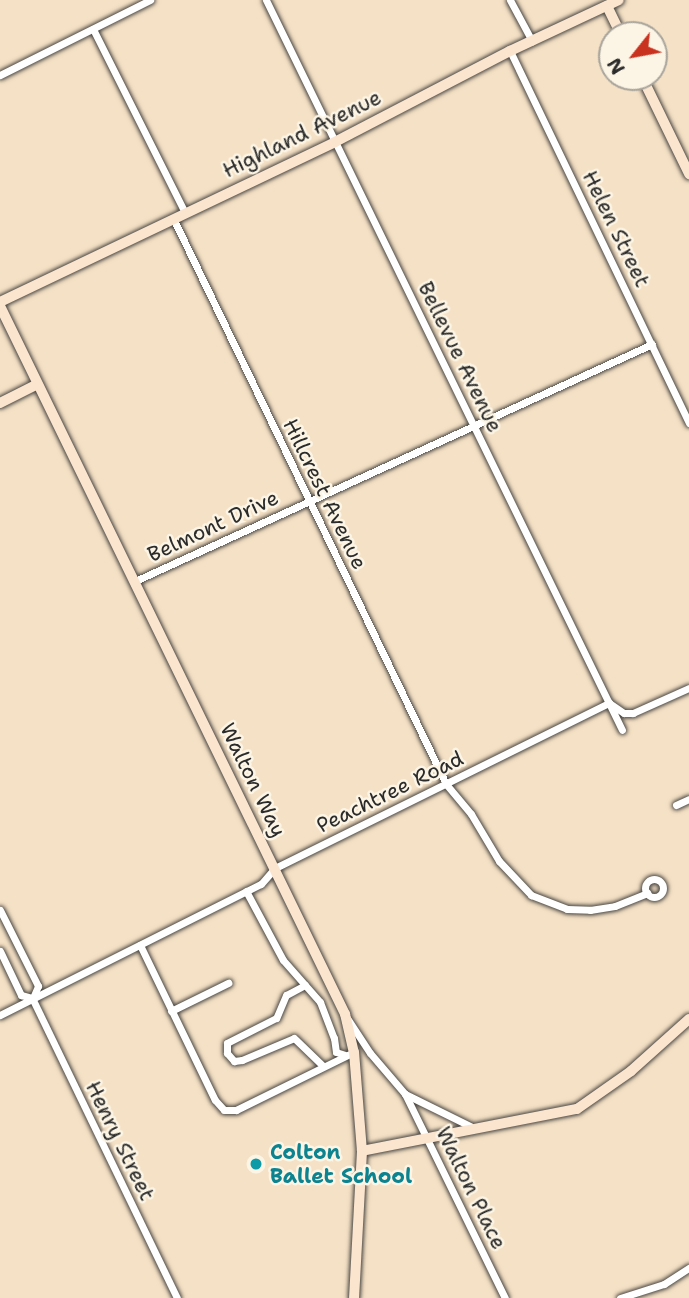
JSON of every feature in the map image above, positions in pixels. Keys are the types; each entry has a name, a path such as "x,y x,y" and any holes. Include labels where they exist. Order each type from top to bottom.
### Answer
{"main road":[{"name":"Highland Avenue","path":"0,304 184,211 335,142 510,51 619,0"},
{"path":"607,6 614,21"},
{"path":"649,91 689,174"},
{"name":"Walton Way","path":"0,304 36,385 345,1014 362,1151 354,1298"},
{"path":"0,403 36,385"},
{"path":"362,1151 577,1109 631,1071 689,1019"}],"street":[{"path":"0,75 150,0"},
{"name":"Bellevue Avenue","path":"266,0 622,730"},
{"path":"510,0 532,41"},
{"path":"93,29 184,211"},
{"name":"Helen Street","path":"510,51 689,423"},
{"name":"Hillcrest Avenue","path":"173,218 446,784 471,814 508,872 531,895 568,909 590,910 615,906 647,893"},
{"name":"Belmont Drive","path":"133,582 652,344"},
{"path":"609,703 624,713 633,713 689,688"},
{"name":"Peachtree Road","path":"0,1015 261,884 275,868 609,703"},
{"path":"676,805 689,799"},
{"path":"246,891 283,960 320,1002 334,1038 336,1052 350,1054"},
{"name":"Henry Street","path":"0,910 38,986 33,998 177,1298"},
{"path":"140,945 215,1100 224,1110 236,1110 350,1054"},
{"name":"Henry Street","path":"0,951 22,995 33,998"},
{"path":"171,1012 228,983"},
{"path":"305,985 286,995 276,1018 227,1043 226,1053 234,1061 242,1060 294,1038 323,1066"},
{"path":"345,1014 370,1054 405,1094 472,1128"},
{"name":"Walton Place","path":"405,1094 505,1298"},
{"path":"620,1298 664,1284 689,1268"}],"place":[{"name":"Colton Ballet School","path":"256,1164"}]}
